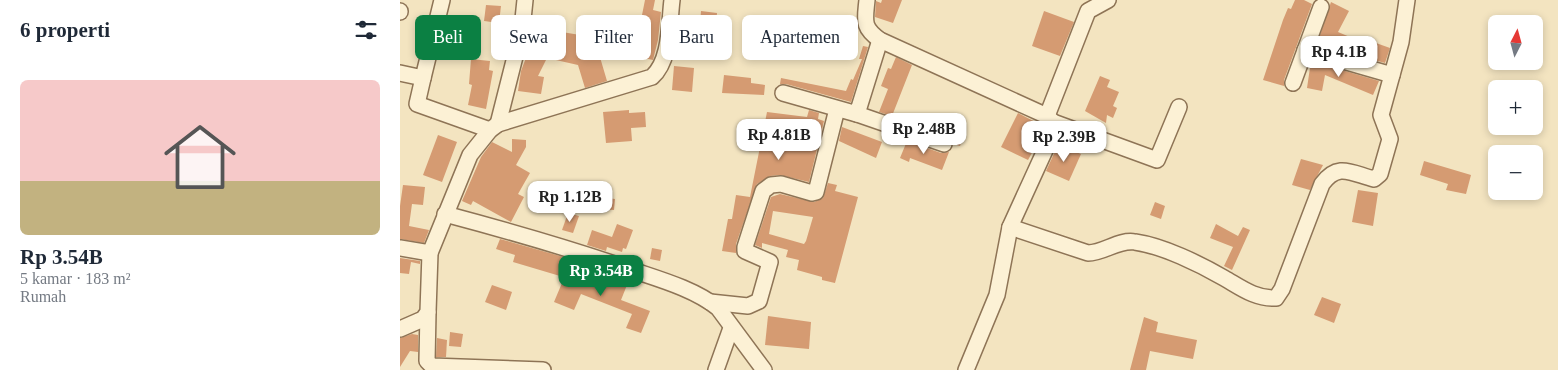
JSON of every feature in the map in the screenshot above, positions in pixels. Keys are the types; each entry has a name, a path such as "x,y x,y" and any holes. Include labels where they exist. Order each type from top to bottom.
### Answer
{"street":[{"path":"442,0 418,104 494,127 652,77 661,62 669,34 672,0"},
{"path":"525,0 522,29 494,127 470,154 430,253 427,361 432,366 543,370"},
{"path":"866,0 865,24 869,32 880,40 1050,119 1157,160 1179,107"},
{"path":"966,370 997,295 1010,227 1052,135 1050,119 1088,12 1106,3 1108,0"},
{"path":"1010,227 1088,253 1095,253 1128,241 1137,242 1184,258 1224,278 1241,290 1268,298 1276,298 1282,289 1322,184 1329,174 1338,170 1374,179 1380,174 1390,139 1381,114 1401,42 1408,0"},
{"path":"1293,83 1320,7"},
{"path":"857,114 880,40"},
{"path":"1305,50 1392,75"},
{"path":"400,72 423,78"},
{"path":"783,93 857,114 944,144"},
{"path":"721,314 758,301 770,262 745,251 745,247 763,191 771,185 781,184 812,193 816,192 838,108"},
{"path":"445,214 544,240 661,280 721,314 764,370"},
{"path":"400,248 430,253"},
{"path":"400,329 423,318 428,312"},
{"path":"716,370 721,314"}],"building":[{"path":"645,0 655,0 653,10 661,12 658,40 653,60 651,60 651,15 642,15"},
{"path":"882,0 902,0 893,23 875,17 876,1 881,3"},
{"path":"1295,0 1304,0 1312,4 1284,80 1284,86 1263,80 1283,20 1288,8 1291,9"},
{"path":"1331,2 1349,11 1338,32 1357,40 1358,38 1374,45 1376,43 1390,48 1385,63 1317,44"},
{"path":"486,5 501,6 500,15 491,15 491,22 484,21"},
{"path":"701,11 717,13 717,15 701,15"},
{"path":"1044,11 1074,22 1060,56 1032,46"},
{"path":"566,33 576,34 576,60 601,60 607,81 585,88 578,65 556,60 566,60"},
{"path":"863,46 868,47 851,102 780,84 781,78 846,91 862,59 859,59"},
{"path":"896,57 912,65 892,116 879,112 888,89 881,86 888,68 891,69"},
{"path":"471,60 490,61 489,70 493,71 486,109 468,105 472,85 469,84"},
{"path":"525,60 546,60 538,76 544,77 541,94 518,91 521,71"},
{"path":"1311,61 1379,81 1373,95 1325,75 1322,91 1307,88"},
{"path":"674,66 694,68 692,92 672,90"},
{"path":"724,75 751,78 751,83 765,85 764,95 722,93"},
{"path":"1100,76 1110,80 1107,87 1119,92 1113,106 1117,108 1113,118 1107,115 1106,123 1085,111"},
{"path":"629,110 629,113 645,112 646,127 631,128 632,141 606,143 603,112"},
{"path":"809,110 819,113 818,119 824,121 809,182 780,175 770,176 757,184 736,244 736,253 722,251 728,219 732,219 736,195 750,197 767,112 807,117"},
{"path":"1018,113 1043,126 1043,133 1028,160 1001,147"},
{"path":"909,117 964,133 960,146 953,144 951,138 947,135 908,122"},
{"path":"842,127 882,142 876,158 839,141"},
{"path":"438,135 457,142 442,182 423,175"},
{"path":"512,139 526,140 526,147 516,165 530,173 518,194 524,197 511,222 473,201 471,205 462,201 481,157 492,142 512,152"},
{"path":"907,141 941,153 949,152 942,170 910,158 909,162 900,158"},
{"path":"1058,145 1081,154 1069,181 1046,171"},
{"path":"1301,159 1323,165 1310,190 1292,185"},
{"path":"1424,161 1471,175 1466,194 1446,190 1448,184 1420,175"},
{"path":"828,183 837,185 835,191 858,197 835,283 797,270 799,260 786,257 788,250 762,243 762,248 755,245 771,197 780,194 814,202 823,198","holes":["773,211 813,217 804,244 769,234"]},
{"path":"403,185 425,187 423,205 412,204 409,226 429,230 424,243 400,239 400,206"},
{"path":"1358,190 1378,193 1373,226 1352,222"},
{"path":"600,197 615,199 614,210 599,209"},
{"path":"1155,202 1165,206 1161,219 1150,215"},
{"path":"568,213 579,216 573,233 562,230"},
{"path":"617,224 633,230 626,249 623,248 622,252 607,247 606,251 587,245 592,230 612,237"},
{"path":"1216,224 1238,236 1243,227 1250,230 1232,270 1224,266 1233,247 1210,238"},
{"path":"500,239 567,258 560,276 513,262 515,255 496,249"},
{"path":"652,248 662,250 660,261 650,259"},
{"path":"400,258 420,261 420,264 411,262 409,274 400,273"},
{"path":"567,271 601,285 605,276 627,285 621,300 650,311 641,333 626,328 632,314 581,294 574,310 554,302"},
{"path":"492,285 512,292 506,310 485,302"},
{"path":"1322,297 1341,304 1334,323 1314,315"},
{"path":"768,316 811,322 809,349 765,345"},
{"path":"1144,317 1158,322 1156,332 1197,340 1193,359 1150,351 1146,370 1130,370"},
{"path":"450,332 463,334 461,347 449,346"},
{"path":"412,334 418,335 418,352 410,351 400,367 400,338"},
{"path":"437,338 447,340 446,357 436,357"}]}
